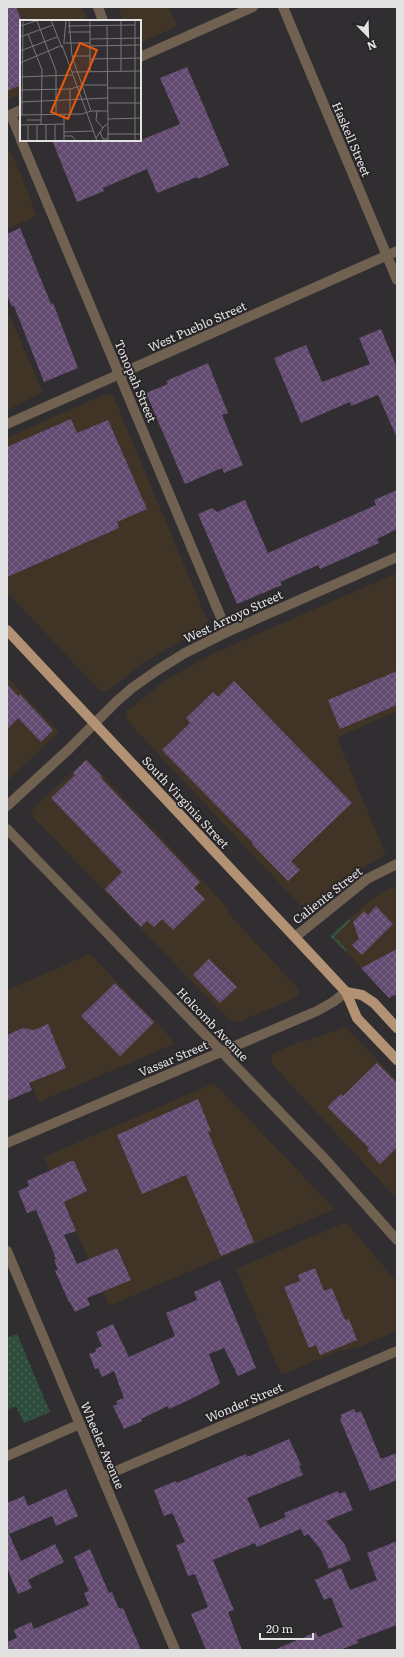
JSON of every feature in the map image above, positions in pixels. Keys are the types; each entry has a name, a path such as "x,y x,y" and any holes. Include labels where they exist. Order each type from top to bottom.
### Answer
{"main road":[{"name":"South Virginia Street","path":"7,630 346,992 356,1018 397,1060"},
{"path":"346,992 362,996 374,1003 397,1028"}],"street":[{"path":"98,7 103,20"},
{"path":"141,57 253,7"},
{"name":"Haskell Street","path":"283,7 397,280"},
{"path":"9,115 20,110"},
{"name":"Tonopah Street","path":"9,115 20,138"},
{"name":"Tonopah Street","path":"21,141 228,632"},
{"name":"West Pueblo Street","path":"7,424 397,251"},
{"name":"West Arroyo Street","path":"7,806 132,688 159,669 185,653 228,632 397,557"},
{"name":"Holcomb Avenue","path":"7,829 325,1159 397,1240"},
{"name":"Caliente Street","path":"295,937 367,879 397,864"},
{"name":"Vassar Street","path":"7,1143 317,1011 333,1002 346,992"},
{"name":"Wheeler Avenue","path":"7,1251 175,1650"},
{"name":"Wonder Street","path":"102,1477 397,1351"},
{"path":"7,1456 80,1424"}],"shaded area":[{"path":"7,7 82,7 88,20 20,20 20,94 7,100"},
{"path":"118,7 168,7 177,26 141,43 141,20 123,20"},
{"path":"7,146 15,160 37,216 7,229"},
{"path":"7,310 43,392 7,410"},
{"path":"111,394 208,622 204,627 145,662 107,691 100,691 7,592 7,438 101,396"},
{"path":"397,573 397,711 337,738 386,855 367,865 316,904 308,908 299,904 131,725 126,717 127,711 166,680 212,654"},
{"path":"7,677 59,732 7,781"},
{"path":"87,759 228,908 228,913 296,986 299,990 297,997 239,1022 230,1021 34,818 31,814 35,806"},
{"path":"397,886 397,993 389,997 330,936 369,901 383,892"},
{"path":"90,954 172,1039 174,1044 39,1102 7,1028 7,990"},
{"path":"344,1027 347,1028 397,1080 397,1199 271,1063 274,1053 299,1042 321,1036"},
{"path":"214,1083 335,1209 109,1306 44,1157"},
{"path":"346,1222 397,1282 397,1331 360,1347 339,1351 281,1375 236,1269"}],"green space":[{"path":"349,919 350,921 334,936 347,950 346,952 330,936"},
{"path":"17,1334 50,1412 24,1423 16,1406 7,1410 7,1338"}],"building":[{"path":"7,7 16,7 21,19 20,85 7,91"},
{"path":"187,67 229,165 198,179 197,177 157,193 147,169 103,188 104,191 77,202 52,141 141,141 180,124 160,78"},
{"path":"20,228 51,304 53,303 78,368 44,382 14,306 12,307 7,295 7,234"},
{"path":"381,329 397,368 397,438 378,395 351,406 350,402 301,423 274,358 306,345 322,382 370,364 359,338"},
{"path":"208,363 228,413 222,415 243,465 224,473 222,468 185,484 146,393 168,384 166,381"},
{"path":"71,419 77,433 108,420 147,509 117,522 119,528 7,577 7,447"},
{"path":"397,490 397,529 377,539 379,543 320,569 318,565 280,582 282,585 237,604 198,514 212,508 217,512 245,500 268,553 376,505 374,500"},
{"path":"397,671 397,705 340,729 328,700"},
{"path":"234,681 352,803 291,861 300,870 288,881 162,750 190,723 186,718 213,692 218,697"},
{"path":"7,684 18,696 20,694 53,730 41,742 18,718 7,729"},
{"path":"86,760 102,776 101,778 200,882 194,888 205,899 173,930 162,919 154,927 147,921 141,927 105,889 122,872 51,798 75,775 73,773"},
{"path":"376,906 393,924 362,955 352,945 359,939 353,922 364,911 368,915"},
{"path":"397,949 397,994 389,998 361,968"},
{"path":"209,959 237,987 220,1003 193,975"},
{"path":"115,983 154,1022 120,1056 81,1016"},
{"path":"48,1024 66,1068 29,1083 32,1090 7,1101 7,1035 23,1028 34,1030"},
{"path":"377,1063 397,1083 397,1147 380,1164 367,1150 369,1148 327,1107 341,1094 343,1096"},
{"path":"198,1099 211,1131 208,1132 254,1242 221,1256 186,1175 142,1194 117,1135"},
{"path":"74,1161 87,1191 64,1202 76,1231 64,1235 77,1264 117,1248 131,1280 87,1298 90,1305 75,1312 55,1271 58,1270 54,1260 56,1259 36,1210 27,1213 18,1191 29,1186 27,1181"},
{"path":"315,1268 324,1291 332,1288 345,1320 349,1319 357,1340 320,1355 316,1345 309,1348 284,1287 300,1281 298,1275"},
{"path":"220,1280 256,1368 238,1376 224,1348 209,1354 220,1383 218,1385 169,1409 168,1406 141,1419 142,1421 124,1429 113,1406 118,1404 116,1401 124,1398 114,1371 102,1377 98,1368 95,1369 89,1354 96,1352 95,1349 102,1346 96,1332 113,1324 129,1357 175,1336 166,1313 197,1300 194,1292"},
{"path":"354,1409 356,1413 361,1411 381,1459 397,1453 397,1480 370,1491 340,1419 342,1418 340,1415"},
{"path":"289,1439 301,1465 299,1466 303,1475 247,1498 260,1528 286,1517 284,1513 338,1491 339,1494 345,1491 353,1510 326,1521 345,1545 351,1560 329,1569 321,1550 308,1534 304,1536 301,1529 257,1547 255,1543 213,1560 234,1610 228,1612 242,1650 206,1650 191,1614 208,1607 195,1574 188,1576 176,1545 185,1542 173,1514 164,1516 154,1490 176,1481 177,1483 246,1454 247,1457"},
{"path":"66,1489 78,1516 56,1526 52,1516 9,1534 21,1561 55,1544 64,1562 28,1580 32,1588 18,1594 7,1568 7,1503 24,1496 28,1506"},
{"path":"397,1541 397,1625 357,1640 358,1643 340,1650 274,1650 316,1632 318,1637 343,1627 331,1597 324,1600 315,1580 341,1568 350,1590 377,1580 367,1553"},
{"path":"90,1549 109,1593 112,1592 118,1607 121,1609 123,1608 141,1650 7,1650 7,1642 17,1638 14,1630 31,1622 34,1629 89,1605 84,1593 89,1591 74,1557"}]}
